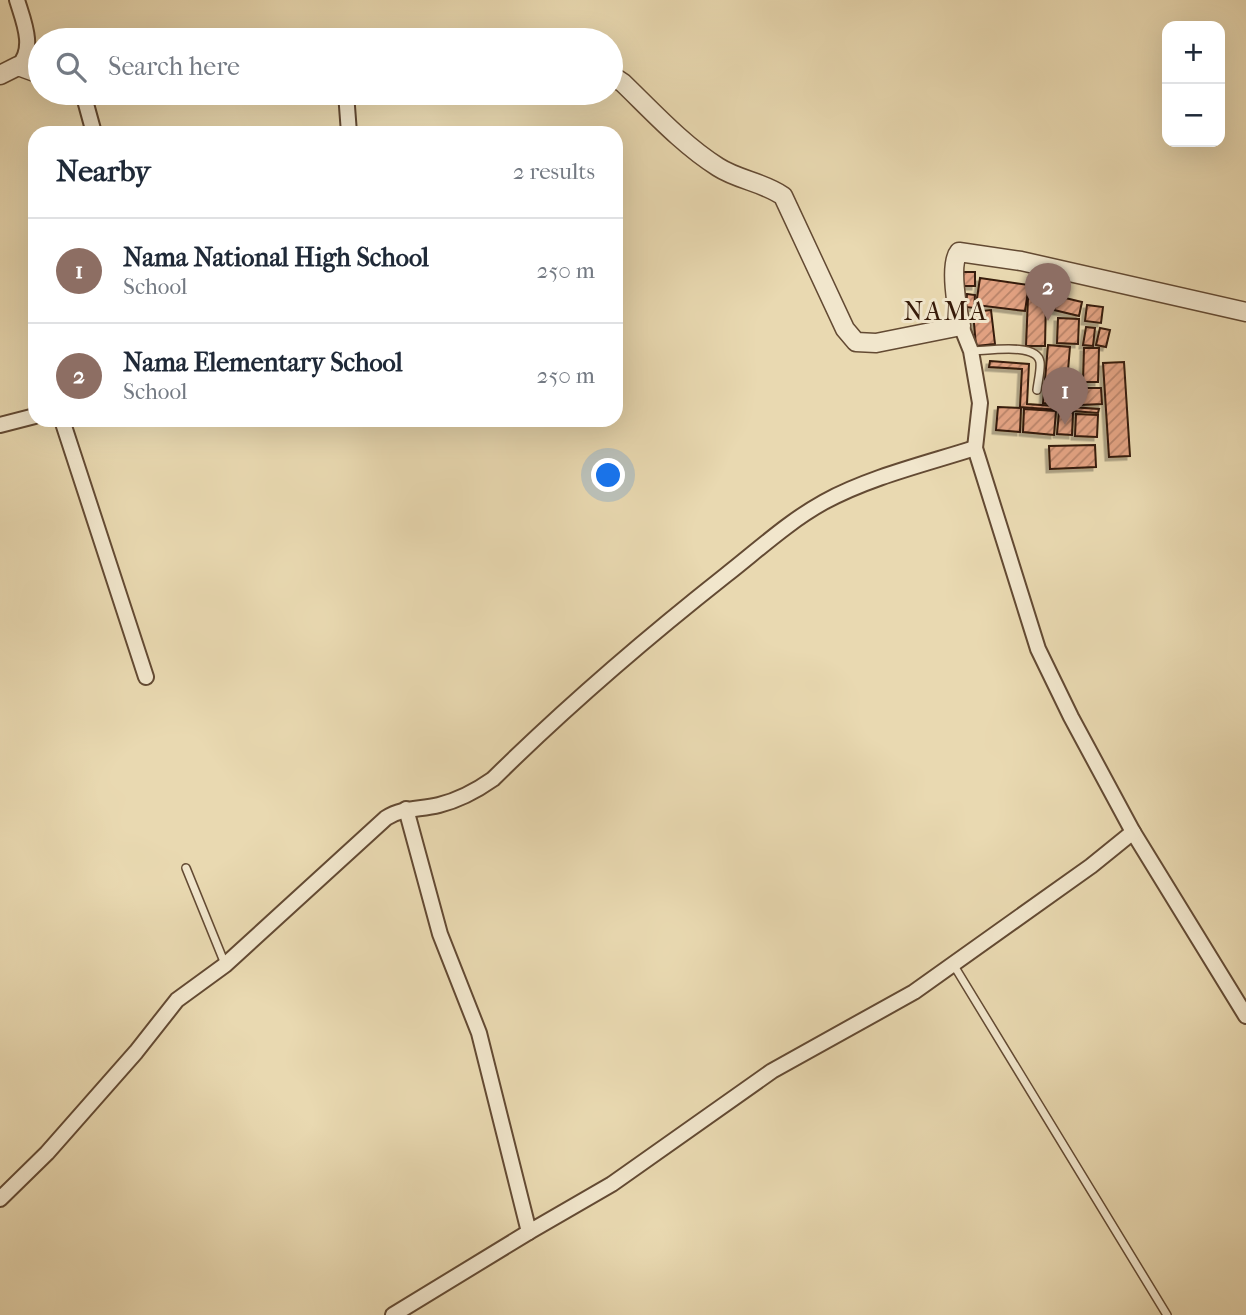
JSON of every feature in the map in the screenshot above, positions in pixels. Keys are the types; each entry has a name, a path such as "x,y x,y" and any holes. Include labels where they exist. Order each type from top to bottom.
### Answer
{"street":[{"path":"0,75 18,66 26,56 27,45 17,0"},
{"path":"18,66 28,70"},
{"path":"623,82 694,148 719,167 772,188 783,196 845,329 856,342 876,343 961,326"},
{"path":"86,105 92,126"},
{"path":"347,105 348,126"},
{"path":"1246,312 1021,261 959,252 954,260 957,308 971,351 979,403 975,448 1038,649 1133,832 1246,1016"},
{"path":"0,425 28,418"},
{"path":"64,427 146,677"},
{"path":"0,1199 47,1153 136,1052 177,1000 225,965 393,813 437,806 455,800 476,791 493,779 589,688 676,615 780,531 824,502 852,489 975,448"},
{"path":"406,809 440,934 479,1033 529,1232"},
{"path":"393,1315 612,1184 772,1071 905,997 1091,866 1133,832"}],"lane":[{"path":"971,351 1031,350 1036,353 1040,362 1038,390"},
{"path":"186,868 225,965"},
{"path":"952,964 1167,1315"}],"building":[{"path":"962,272 975,272 975,286 962,286"},
{"path":"980,278 1029,285 1025,311 976,305"},
{"path":"967,294 975,295 974,308 966,307"},
{"path":"1057,296 1082,302 1079,316 1054,310"},
{"path":"1028,298 1046,299 1045,346 1026,346"},
{"path":"1087,305 1103,307 1101,323 1085,321"},
{"path":"991,310 995,344 976,346 973,312"},
{"path":"1058,318 1079,319 1078,344 1057,343"},
{"path":"1086,327 1095,328 1093,346 1083,345"},
{"path":"1100,328 1110,330 1106,347 1096,345"},
{"path":"1048,345 1070,347 1065,405 1043,403"},
{"path":"1084,348 1099,348 1098,382 1083,382"},
{"path":"990,361 1029,364 1027,404 1099,409 1098,413 1020,407 1022,369 989,367"},
{"path":"1124,362 1130,456 1109,457 1103,363"},
{"path":"1080,388 1101,388 1102,404 1080,405"},
{"path":"998,407 1021,408 1020,432 996,430"},
{"path":"1024,409 1056,411 1054,435 1023,432"},
{"path":"1059,412 1073,413 1072,435 1057,434"},
{"path":"1076,414 1098,415 1097,437 1075,436"},
{"path":"1095,445 1096,467 1050,469 1049,446"}],"place":[{"name":"Nama Elementary School","path":"1048,321"},
{"name":"Nama National High School","path":"1065,425"}],"district":[{"name":"NAMA","path":"946,311"}]}
